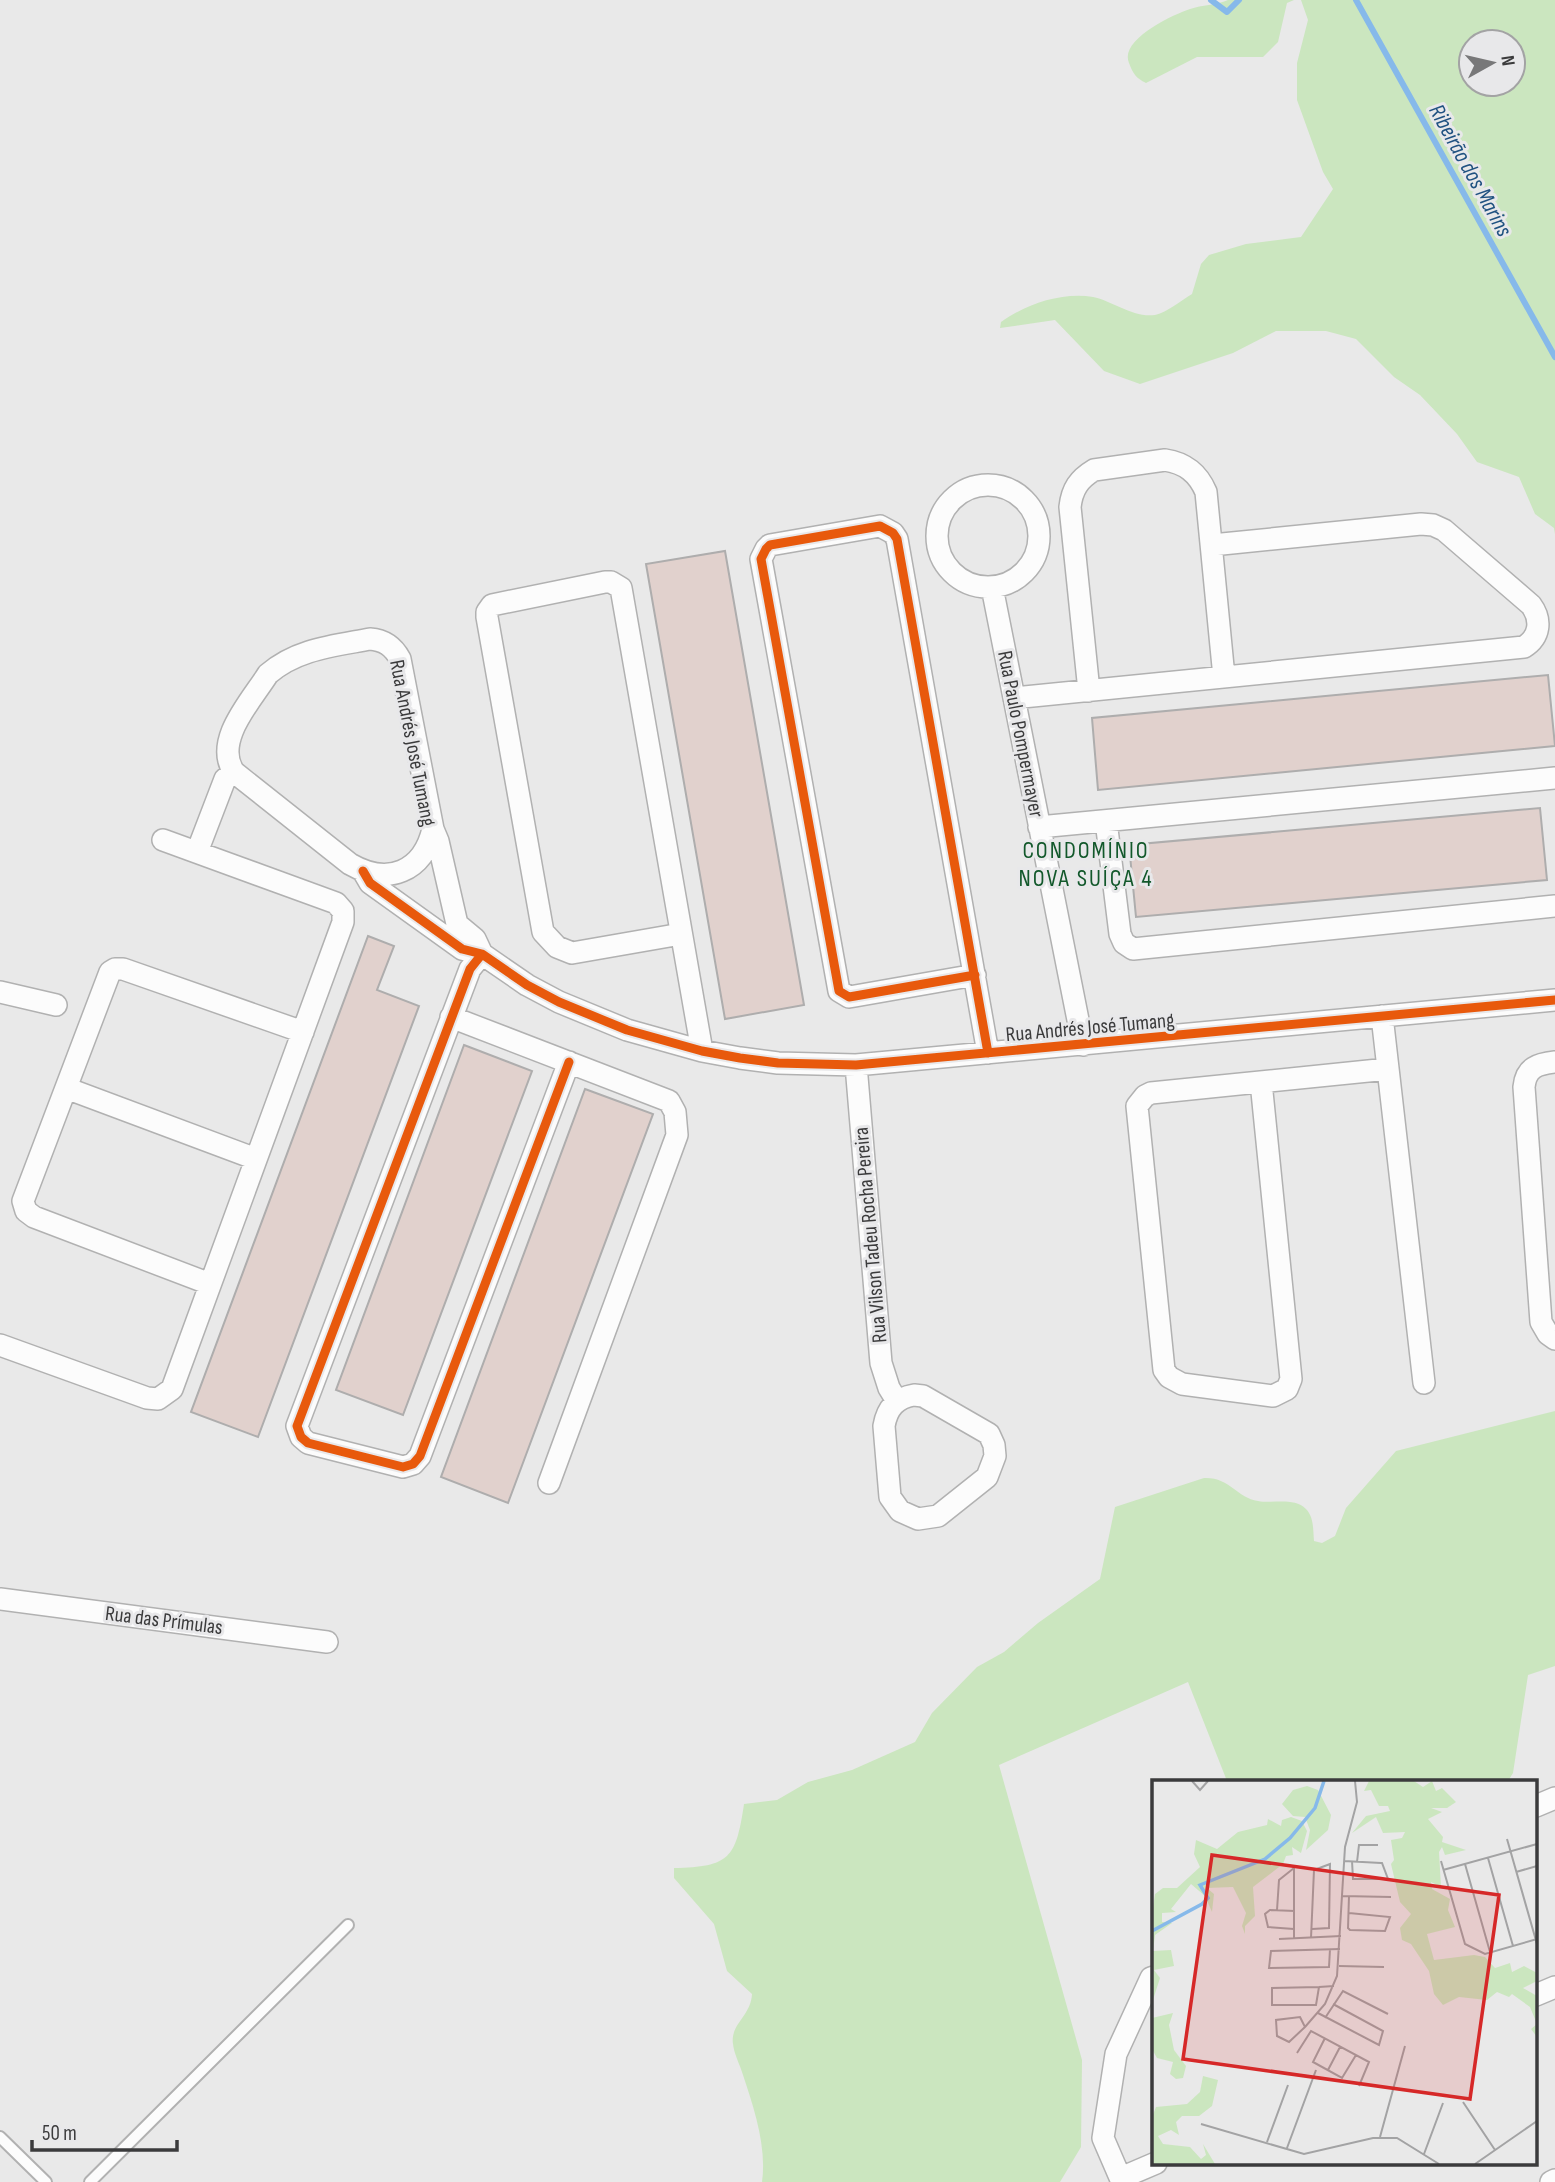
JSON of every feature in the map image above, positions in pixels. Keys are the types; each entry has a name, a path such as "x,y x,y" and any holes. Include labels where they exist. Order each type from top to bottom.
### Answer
{"street":[{"path":"1089,691 1070,507 1074,489 1094,470 1103,467 1165,460 1183,465 1197,476 1206,492 1224,677"},
{"path":"984,484 1009,488 1020,494 1028,503 1039,526 1038,551 1025,572 1016,580 992,587 980,587 957,577 948,568 937,546 939,521 951,499 972,486 984,484"},
{"path":"1014,698 1524,647 1535,636 1539,622 1531,605 1444,530 1433,524 1212,545"},
{"path":"975,975 849,997 839,991 761,559 770,545 880,526 893,533 897,539 975,975 988,1054"},
{"path":"681,934 572,953 557,947 543,932 486,617 492,605 605,582 611,582 621,588 702,1051"},
{"name":"Rua Paulo Pompermayer","path":"992,587 1083,1045"},
{"name":"Rua Andrés José Tumang","path":"234,772 227,757 227,742 268,674 297,654 377,640 390,646 400,659 433,829 424,853 416,863 405,870 391,875 376,875 363,871"},
{"path":"197,852 225,779 234,772 350,864 363,871 370,883 462,949 482,954"},
{"path":"1039,827 1555,778"},
{"path":"1106,821 1120,934 1124,943 1133,949 1555,906"},
{"path":"433,829 457,924 475,939 482,954"},
{"path":"0,1345 147,1398 158,1399 172,1389 344,922 343,911 336,904 163,840"},
{"path":"482,954 470,969 297,1426 300,1437 308,1443 403,1467 413,1464 421,1457 569,1062"},
{"name":"Rua Andrés José Tumang","path":"482,954 527,985 626,1030 702,1051 778,1063 856,1065 1555,1000"},
{"path":"210,1284 34,1217 26,1211 23,1200 110,972 123,969 303,1032"},
{"path":"0,992 56,1004"},
{"path":"452,1017 669,1101 675,1112 677,1135 549,1483"},
{"path":"1382,1017 1424,1383"},
{"path":"1555,1062 1533,1067 1525,1079 1524,1087 1541,1322 1544,1329 1555,1339"},
{"name":"Rua Vilson Tadeu Rocha Pereira","path":"856,1065 881,1363 889,1388 897,1401"},
{"path":"1261,1082 1291,1379 1287,1389 1273,1396 1182,1384 1169,1377 1164,1370 1136,1111 1140,1101 1152,1093 1388,1069"},
{"path":"66,1088 256,1159"},
{"path":"905,1396 923,1396 989,1434 994,1445 992,1467 987,1477 938,1516 928,1519 907,1516 890,1497 884,1426 890,1408 897,1401 905,1396"},
{"name":"Rua das Prímulas","path":"0,1599 327,1642"},
{"path":"1538,1805 1555,1798"},
{"path":"1152,1977 1116,2054 1103,2138 1121,2180 1154,2164"},
{"path":"1538,1994 1555,1987"}],"lane":[{"path":"90,2182 348,1925"},
{"path":"0,2137 46,2182"}],"green space":[{"path":"1228,0 1294,0 1287,3 1278,42 1263,57 1197,57 1146,83 1135,75 1128,54 1139,37 1182,12"},
{"path":"1301,0 1555,0 1555,534 1554,528 1535,514 1519,477 1477,462 1457,434 1420,395 1394,377 1356,339 1326,331 1276,331 1233,353 1140,384 1104,371 1055,320 1000,328 1001,322 1022,310 1069,296 1101,299 1139,314 1159,314 1192,294 1201,264 1209,255 1246,244 1301,237 1333,189 1323,172 1297,100 1297,63 1308,20"},
{"path":"1555,1411 1555,1666 1528,1675 1513,1773 1509,1780 1227,1780 1188,1682 999,1765 1082,2060 1081,2147 1060,2182 762,2182 763,2155 758,2128 733,2044 735,2031 751,2002 752,1994 727,1971 714,1924 674,1878 674,1868 707,1865 719,1862 727,1856 738,1837 744,1804 777,1800 808,1782 852,1770 915,1742 932,1713 977,1667 1004,1652 1038,1623 1100,1579 1115,1507 1204,1478 1213,1479 1251,1499 1301,1505 1313,1524 1314,1541 1322,1543 1335,1536 1346,1508 1396,1451"}],"building":[{"path":"725,551 804,1005 725,1019 646,564"},
{"path":"1548,675 1555,746 1098,790 1092,718"},
{"path":"1540,808 1547,880 1136,917 1129,845"},
{"path":"368,936 394,946 377,990 419,1006 258,1437 191,1412"},
{"path":"464,1045 532,1071 403,1415 336,1390"},
{"path":"585,1089 653,1114 508,1503 441,1477"}],"waterway":[{"name":"Ribeirão dos Marins","path":"1211,0 1227,12 1239,0"},
{"name":"Ribeirão dos Marins","path":"1356,0 1555,357"}],"cycle path":[{"path":"975,975 855,996 849,997 839,991 761,559 770,545 880,526 893,533 897,539 988,1053"},
{"path":"363,871 370,883 462,949 482,954 527,985 559,1002 627,1030 702,1051 778,1063 856,1065 1555,1000"},
{"path":"482,954 470,969 297,1426 301,1437 308,1443 403,1467 413,1464 420,1456 569,1062"}],"district":[{"name":"CONDOMÍNIO NOVA SUÍÇA 4","path":"1086,864"}]}
